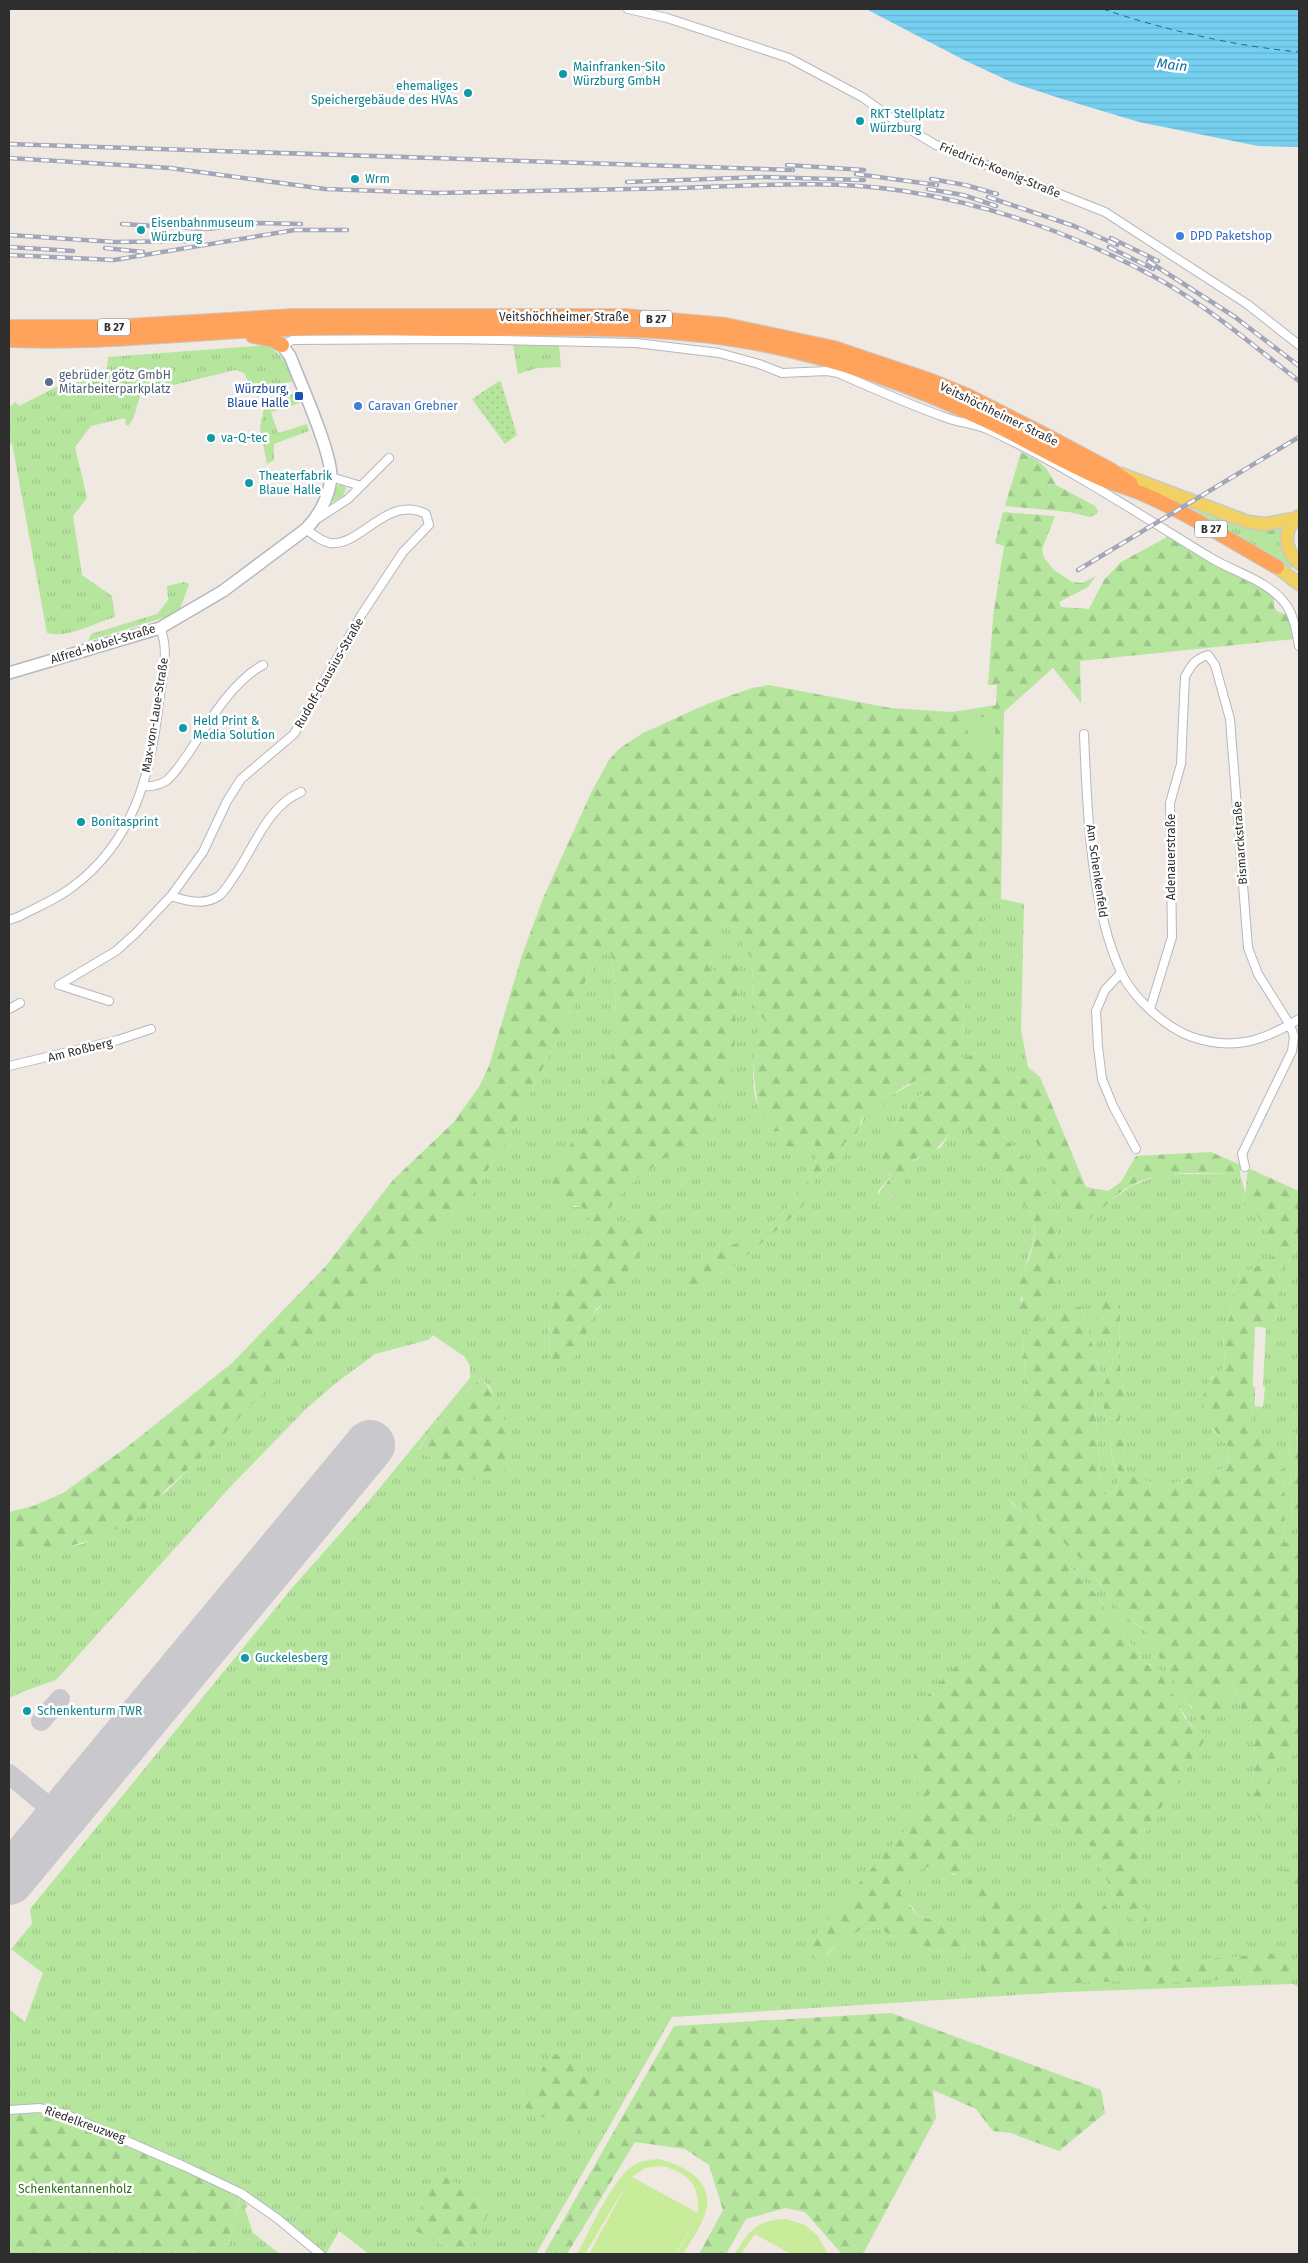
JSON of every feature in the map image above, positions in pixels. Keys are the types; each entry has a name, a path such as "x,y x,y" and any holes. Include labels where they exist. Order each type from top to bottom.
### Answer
{"highway":[{"name":"Veitshöchheimer Straße","path":"9,340 112,340 199,334 242,319 293,316 625,316 726,326 834,348 929,380 968,396 1111,470 1143,494"},
{"name":"Veitshöchheimer Straße","path":"9,327 220,326 561,329 691,334 729,339 826,360 894,381 990,422 1099,478 1143,494 1277,566"},
{"path":"220,326 229,338 265,337 282,346"}],"main road":[{"path":"1111,470 1248,522 1266,524 1298,517"},
{"path":"1298,517 1289,526 1286,536 1292,557 1299,562"},
{"path":"1277,566 1299,584"},
{"name":"B 27","path":"1277,566 1299,578"}],"street":[{"name":"Friedrich-Koenig-Straße","path":"628,9 667,18 789,58 862,97 897,122 936,145 1105,212 1247,304 1299,344"},
{"name":"Veitshöchheimer Straße","path":"282,346 293,340 454,339 636,343 719,353 759,364 782,373 828,371 838,373 946,418 978,425 996,433 1099,488 1196,548 1270,589 1287,606 1297,630 1299,646"},
{"path":"282,346 290,356 304,390 319,432 331,477 361,486"},
{"name":"Alfred-Nobel-Straße","path":"9,673 160,628 223,591 316,520 348,499 389,458"},
{"name":"Alfred-Nobel-Straße","path":"316,520 329,489 331,477"},
{"name":"Rudolf-Clausius-Straße","path":"110,1001 59,985 116,951 171,896 203,852 227,801 241,779 294,734 367,606 403,552 429,525 426,514 414,508 390,514 352,536 331,543 320,540 306,529"},
{"name":"Max-von-Laue-Straße","path":"9,920 70,889 99,866 121,835 136,807 152,749 165,653 166,640 160,628"},
{"name":"Adenauerstraße","path":"1150,1009 1172,937 1170,802 1182,764 1185,676 1192,664 1200,657 1208,655"},
{"name":"Bismarckstraße","path":"1208,655 1215,665 1230,720 1248,948 1258,974 1290,1025"},
{"path":"143,786 160,784 173,774 219,709 250,672 263,665"},
{"name":"Am Schenkenfeld","path":"1084,734 1093,860 1098,896 1106,934 1121,973 1130,987 1169,1027 1183,1034 1217,1043 1259,1040 1276,1034 1299,1019"},
{"path":"171,896 189,902 209,900 219,896 238,872 268,820 289,798 301,792"},
{"path":"1121,973 1104,990 1096,1011 1098,1047 1102,1079 1113,1106 1136,1149"},
{"path":"9,1009 20,1003"},
{"path":"1245,1167 1242,1154 1292,1052 1294,1036 1290,1025"},
{"name":"Am Roßberg","path":"9,1066 118,1040 151,1029"},
{"name":"Riedelkreuzweg","path":"9,2110 31,2108 50,2110 131,2142 241,2194 278,2219 320,2254"}],"green space":[{"path":"268,345 284,359 294,381 253,391 244,373 235,370 141,393 133,419 129,425 126,425 125,418 91,426 75,447 87,498 73,516 82,575 112,596 115,617 81,630 64,634 47,633 12,443 9,445 9,408 15,402 19,406 62,384 106,379 108,357"},
{"path":"513,345 559,346 561,367 537,368 518,374"},
{"path":"499,381 501,382 517,435 505,444 472,399"},
{"path":"298,393 300,403 271,412 278,433 307,424 309,431 274,444 274,460 267,464 260,427 266,400"},
{"path":"1021,452 1038,461 1046,468 1056,485 1095,506 1098,511 1097,514 1090,517 1069,512 1005,506"},
{"path":"341,484 346,488 343,496 333,502 335,487"},
{"path":"1202,508 1284,524 1295,564 1291,568 1191,515"},
{"path":"1003,512 1055,516 1042,549 1044,558 1054,570 1072,582 1082,583 1096,576 1088,587 1059,602 1061,607 1089,609 1104,580 1121,562 1169,536 1219,568 1263,587 1274,597 1274,607 1277,611 1288,615 1295,639 1080,661 1081,703 1053,668 1004,712 1001,899 983,904 978,943 967,976 963,1013 964,1036 956,1053 959,1057 968,1057 976,1052 992,1059 1005,1078 1040,1077 1086,1187 1108,1191 1121,1182 1136,1156 1211,1152 1241,1165 1240,1174 1184,1173 1143,1180 1124,1190 1083,1224 1072,1220 1065,1208 1018,1100 996,1114 1003,1136 1028,1163 1043,1189 1059,1238 1058,1279 1046,1313 1037,1322 1024,1328 1019,1324 1018,1311 1023,1298 1014,1291 1027,1265 1033,1246 1034,1218 961,1121 930,1156 919,1157 909,1163 906,1177 899,1189 878,1208 877,1198 891,1176 879,1163 881,1149 890,1138 894,1128 913,1099 931,1089 926,1078 899,1090 888,1100 881,1113 874,1114 869,1110 865,1113 855,1136 844,1143 843,1157 816,1177 810,1195 799,1211 736,1265 710,1280 691,1287 679,1281 691,1267 695,1264 709,1262 718,1245 737,1244 755,1236 788,1207 808,1180 814,1166 816,1153 813,1141 791,1156 779,1131 769,1132 759,1108 753,1064 757,1037 765,1020 756,1008 754,1000 752,984 753,960 745,950 738,930 724,921 716,936 714,953 708,967 719,972 734,960 740,974 740,986 735,1006 736,1027 731,1085 696,1147 665,1158 628,1186 609,1209 615,1221 628,1221 666,1186 685,1179 674,1196 665,1201 656,1228 641,1254 606,1302 596,1309 587,1331 583,1349 568,1363 550,1369 549,1306 563,1288 575,1265 585,1241 589,1218 582,1207 561,1204 552,1183 553,1175 564,1153 597,1108 606,1081 613,1045 616,1009 614,972 611,953 600,952 508,1139 470,1197 287,1368 209,1450 135,1518 104,1536 64,1548 37,1552 9,1547 9,1512 33,1506 63,1493 131,1444 232,1363 325,1267 394,1179 453,1123 479,1087 489,1066 522,955 544,896 592,791 609,760 620,748 643,733 707,704 752,688 769,685 890,708 952,712 996,705 997,685 988,685 993,617 1004,546 995,543"},
{"path":"1252,528 1273,529 1278,535 1274,541 1251,535 1248,532"},
{"path":"184,582 189,584 180,609 169,616 88,641 91,634 157,614 168,600 167,586"},
{"path":"990,716 995,727 994,745 988,762 979,768 975,766 974,747 966,727 966,720"},
{"path":"1001,899 1024,904 1021,1030 1028,1067 1040,1077 1005,1078 992,1059 976,1052 968,1057 959,1057 956,1053 964,1036 963,1013 967,976 978,943 983,904"},
{"path":"724,921 738,930 745,950 753,960 752,984 754,1000 756,1008 765,1020 757,1039 753,1063 754,1088 759,1108 766,1120 769,1132 779,1131 791,1156 813,1141 816,1153 814,1166 808,1180 788,1207 755,1236 741,1242 718,1245 709,1262 679,1281 691,1287 710,1280 736,1265 799,1211 811,1191 816,1177 843,1157 844,1143 861,1125 865,1112 884,1104 889,1097 918,1080 926,1078 931,1089 913,1099 894,1128 890,1138 887,1173 891,1176 878,1191 878,1207 900,1189 906,1177 909,1163 941,1147 952,1130 961,1121 1034,1218 1034,1237 1025,1268 1019,1324 1047,1205 1043,1189 1028,1163 1003,1136 996,1114 1018,1100 1065,1208 1093,1217 1101,1207 1131,1186 1162,1174 1240,1174 1245,1192 1244,1204 1254,1210 1272,1240 1278,1243 1275,1255 1250,1270 1240,1272 1233,1292 1230,1317 1223,1332 1225,1367 1210,1378 1213,1430 1229,1447 1228,1467 1167,1485 1152,1483 1126,1473 1124,1441 1119,1424 1124,1397 1119,1359 1120,1313 1105,1341 1109,1347 1113,1363 1104,1385 1104,1414 1109,1427 1112,1458 1119,1475 1116,1488 1112,1494 1102,1494 1093,1384 1100,1372 1081,1306 1036,1330 1023,1334 1028,1445 1025,1472 1029,1483 1020,1504 1031,1511 1049,1532 1083,1561 1108,1595 1134,1623 1146,1630 1159,1656 1192,1709 1225,1696 1231,1683 1239,1697 1242,1714 1249,1720 1257,1762 1250,1786 1263,1822 1263,1810 1276,1758 1299,1754 1299,1987 1293,1984 1064,1992 672,2017 536,2254 369,2254 339,2231 326,2254 320,2254 242,2195 247,2206 245,2209 253,2233 280,2254 226,2254 241,2194 9,2110 9,2042 11,2038 9,2036 9,2009 25,2022 43,1973 11,1949 32,1924 30,1909 292,1588 368,1502 470,1378 470,1366 465,1357 433,1335 428,1340 375,1354 336,1383 307,1408 233,1484 56,1680 9,1698 9,1547 37,1552 83,1544 167,1491 287,1368 470,1197 508,1139 600,952 611,952 616,1008 614,1046 607,1083 601,1101 592,1118 555,1168 573,1207 582,1207 589,1218 585,1241 575,1265 563,1289 549,1307 550,1368 566,1362 576,1355 582,1347 596,1311 606,1302 641,1254 656,1228 665,1201 674,1196 685,1179 666,1186 628,1221 615,1221 608,1210 628,1186 665,1158 696,1147 711,1120 733,1048 736,1027 735,1006 740,986 708,967 714,953 716,936","holes":["481,1378 490,1387 501,1414 477,1481 464,1471 454,1470 418,1450 433,1426","1009,1500 1029,1518 1037,1532 1058,1551 1081,1580 1097,1595 1107,1613 1123,1630 1126,1641 1135,1646 1144,1663 1151,1665 1194,1729 1146,1831 1140,1849 1140,1896 1148,1924 1140,1924 1126,1914 1111,1893 1100,1867 1098,1854 1084,1839 1069,1830 1055,1825 1036,1823 1030,1818 1014,1815 996,1822 979,1836 962,1843 956,1853 966,1868 954,1875 943,1869 930,1866 924,1868 914,1874 900,1894 917,1915 946,1927 956,1936 966,1950 957,1956 950,1950 934,1951 893,1937 879,1928 862,1929 836,1945 826,1956 944,1785 919,1801 918,1732 920,1711 959,1663 986,1655 1002,1569"]},
{"path":"1248,1168 1299,1191 1299,1245 1280,1273 1275,1320 1255,1327 1251,1427 1270,1443 1283,1470 1285,1543 1299,1544 1299,1754 1276,1758 1263,1810 1263,1824 1256,1813 1251,1797 1250,1786 1257,1762 1249,1720 1242,1714 1239,1697 1232,1684 1225,1696 1226,1715 1202,1720 1179,1690 1154,1648 1146,1630 1124,1616 1083,1561 1049,1532 1031,1511 1020,1504 1016,1494 1020,1486 1029,1483 1025,1472 1028,1445 1023,1334 1036,1330 1061,1313 1081,1306 1100,1372 1093,1384 1102,1494 1112,1494 1116,1488 1119,1474 1112,1457 1109,1427 1104,1414 1104,1385 1113,1363 1109,1347 1105,1341 1098,1341 1095,1336 1100,1304 1113,1295 1120,1313 1119,1359 1124,1397 1119,1424 1124,1441 1126,1473 1152,1483 1167,1485 1228,1467 1229,1447 1216,1433 1207,1416 1203,1398 1205,1389 1211,1378 1225,1367 1223,1332 1230,1317 1233,1292 1240,1272 1250,1270 1275,1255 1278,1243 1272,1240 1254,1210 1244,1204"},
{"path":"1299,1245 1299,1459 1296,1434 1291,1431 1289,1433 1292,1525 1299,1529 1299,1544 1285,1544 1283,1470 1251,1427 1252,1386 1255,1387 1255,1406 1263,1407 1266,1328 1255,1326 1275,1320 1280,1273"},
{"path":"481,1378 492,1393 502,1414 510,1446 509,1457 502,1477 494,1480 477,1481 464,1471 454,1470 418,1451 433,1426"},
{"path":"1291,1431 1296,1434 1299,1459 1299,1529 1292,1525 1289,1433"},
{"path":"1008,1500 1029,1518 1037,1532 1058,1551 1081,1580 1097,1595 1107,1613 1123,1630 1126,1641 1135,1646 1144,1663 1161,1670 1183,1715 1194,1729 1208,1735 1146,1831 1140,1849 1140,1896 1148,1924 1140,1924 1126,1914 1111,1893 1100,1867 1097,1854 1084,1839 1069,1830 1055,1825 1036,1823 1030,1818 1014,1815 996,1822 979,1836 962,1843 956,1853 966,1868 963,1873 953,1873 930,1866 924,1868 914,1874 900,1894 917,1915 950,1929 963,1944 966,1958 957,1956 950,1950 934,1951 893,1937 879,1928 862,1929 836,1945 818,1961 806,1945 942,1787 919,1801 914,1758 920,1711 928,1695 959,1663 986,1655 1002,1565"},
{"path":"1299,1859 1299,1890 1291,1896 1281,1879 1284,1872"},
{"path":"971,1878 982,1881 998,1895 1029,1912 1051,1910 1083,1900 1093,1900 1102,1904 1113,1916 1126,1948 1128,1965 1123,1981 1053,1984 985,1991 981,1984 983,1911 967,1888 968,1881"},
{"path":"1279,1953 1294,1964 1292,1975 1289,1977 1279,1975 1143,1985 1141,1978 1144,1965 1149,1964"},
{"path":"891,2013 1101,2090 1105,2113 1059,2151 1011,2133 993,2131 976,2109 933,2090 936,2118 863,2254 842,2254 805,2212 785,2208 746,2219 726,2254 699,2254 723,2210 709,2165 685,2149 635,2142 567,2254 544,2254 674,2026"},
{"path":"552,2052 606,2082 576,2136 521,2105"},
{"name":"Schenkentannenholz","path":"9,2110 50,2110 241,2193 226,2254 9,2254"},
{"path":"658,2159 688,2171 703,2185 707,2194 704,2217 683,2254 677,2254 697,2217 676,2254 589,2254 629,2180 585,2254 577,2254 601,2207 623,2174 637,2163","holes":["662,2166 686,2177 695,2188 698,2213 632,2177 645,2168"]},
{"path":"439,2174 494,2204 466,2254 458,2254 410,2228"},
{"path":"786,2219 805,2225 817,2235 828,2254 791,2254 755,2234 741,2254 735,2254 755,2228 761,2224"}],"water":[{"name":"Main","path":"866,9 1299,9 1299,147 1258,146 1139,122 1059,98 1011,82"}],"ferry route":[{"path":"1103,9 1150,24 1200,36 1250,46 1299,52"}],"taxiway":[{"path":"41,1721 60,1699"},
{"path":"9,1774 61,1817"}],"runway":[{"path":"9,1880 370,1445"}],"railway":[{"path":"9,144 793,170"},
{"path":"9,158 170,168 325,189 436,193 820,184 876,187 904,191 937,197 1004,214 1101,250 1180,292 1232,329 1299,381"},
{"path":"787,165 864,170"},
{"path":"856,174 937,185"},
{"path":"627,182 762,177 864,180"},
{"path":"931,179 965,185 997,194"},
{"path":"928,189 963,195 996,206"},
{"path":"988,197 1074,226 1117,245"},
{"path":"122,224 207,229 258,223 301,224"},
{"path":"9,255 114,260 295,230 347,230"},
{"path":"9,235 115,242 194,241"},
{"path":"1111,238 1158,261"},
{"path":"9,247 73,251"},
{"path":"1109,247 1153,269"},
{"path":"105,248 143,252"},
{"path":"1148,261 1235,317 1299,366"},
{"path":"1078,570 1299,437"}],"place":[{"name":"Mainfranken-Silo Würzburg GmbH","path":"563,74"},
{"name":"ehemaliges Speichergebäude des HVAs","path":"468,93"},
{"name":"RKT Stellplatz Würzburg","path":"860,121"},
{"name":"Wrm","path":"355,179"},
{"name":"Eisenbahnmuseum Würzburg","path":"141,230"},
{"name":"DPD Paketshop","path":"1180,236"},
{"name":"gebrüder götz GmbH Mitarbeiterparkplatz","path":"49,382"},
{"name":"Würzburg, Blaue Halle","path":"299,396"},
{"name":"Caravan Grebner","path":"358,406"},
{"name":"va-Q-tec","path":"211,438"},
{"name":"Theaterfabrik Blaue Halle","path":"249,483"},
{"name":"Held Print & Media Solution","path":"183,728"},
{"name":"Bonitasprint","path":"81,822"},
{"name":"Guckelesberg","path":"245,1658"},
{"name":"Schenkenturm TWR","path":"27,1711"}]}
